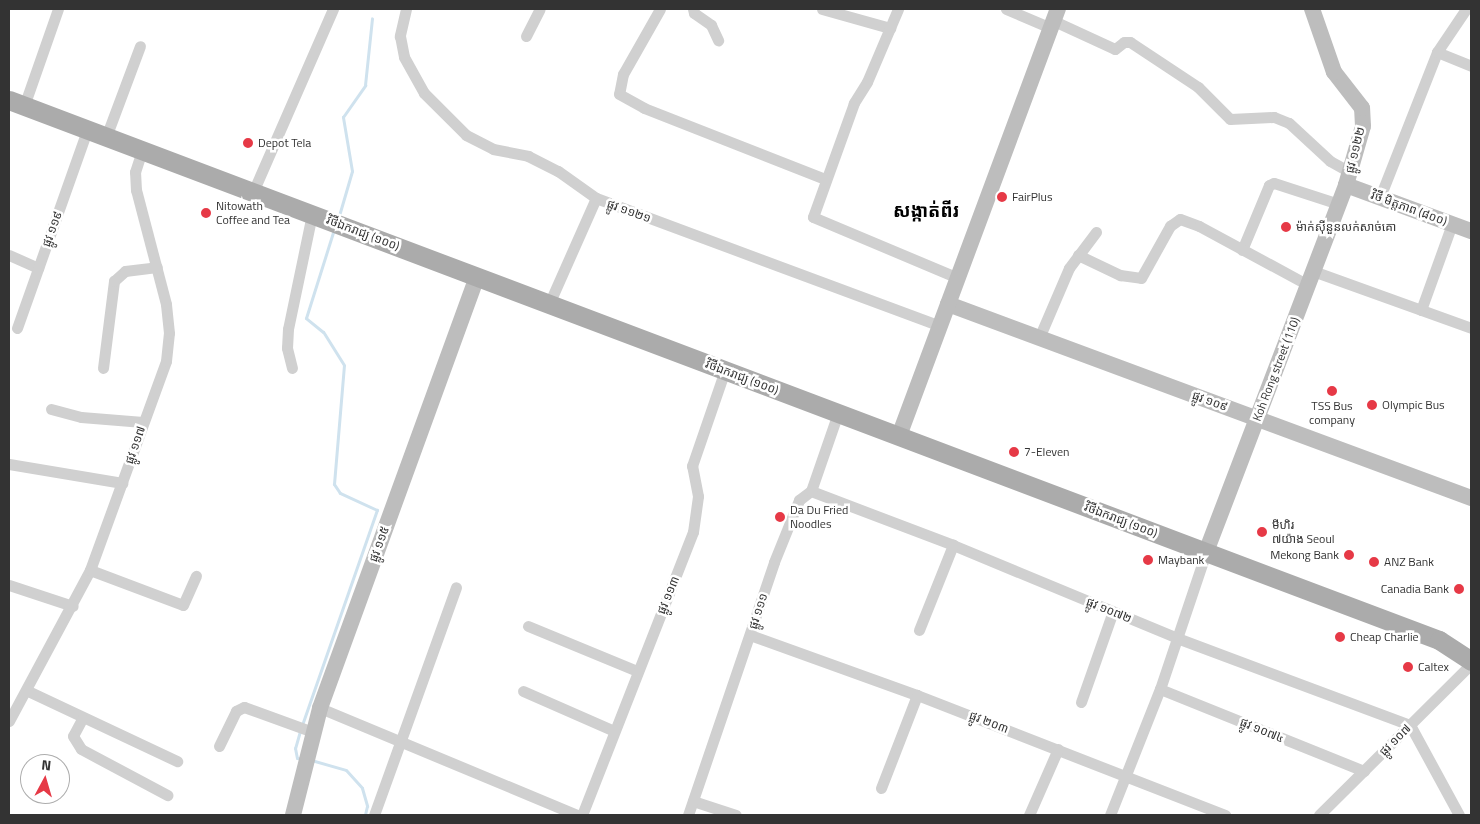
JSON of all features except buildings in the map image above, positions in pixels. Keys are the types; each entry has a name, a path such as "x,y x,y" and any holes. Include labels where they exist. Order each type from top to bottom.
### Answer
{"main road":[{"name":"វិថីឯករាជ្យ (១០០)","path":"16,103 1438,640 1471,663"}],"street":[{"path":"16,103 58,9"},
{"path":"254,192 333,9"},
{"name":"ផ្លូវ ១១២១","path":"406,9 400,36 404,57 424,93 444,116 466,135 492,149 528,156 558,171 596,198 940,326"},
{"path":"526,36 540,9"},
{"path":"660,9 623,74 619,94 644,108 825,179"},
{"path":"693,9 694,13 711,24 718,40"},
{"path":"822,9 890,28"},
{"path":"898,9 868,82 854,103 825,179 813,217 958,278"},
{"path":"1006,9 1054,19 1116,49 1124,42 1130,42 1198,87 1230,119 1274,117 1289,123 1348,178"},
{"name":"ផ្លូវ ១១២២","path":"1312,9 1334,72 1362,108 1362,126 1348,178"},
{"path":"1380,197 1436,52 1466,9"},
{"path":"899,436 1054,19"},
{"path":"106,137 140,46"},
{"path":"1436,52 1471,66"},
{"name":"ផ្លូវ ១១៩","path":"16,328 87,130"},
{"name":"ផ្លូវ ១១៧","path":"9,721 28,691 90,570 166,361 166,304 136,190 135,172 142,150"},
{"name":"វិថី មិត្តភាព (៨០០)","path":"1348,178 1380,197 1471,231"},
{"name":"Koh Rong street (110)","path":"1206,552 1348,178"},
{"path":"1242,250 1269,185 1274,183 1339,204"},
{"path":"549,304 596,198"},
{"path":"292,368 287,348 288,330 318,216"},
{"path":"1078,255 1120,275 1140,278 1173,221 1180,220 1194,224 1242,250 1311,278 1421,310 1471,328"},
{"path":"1421,310 1452,224"},
{"path":"1039,338 1061,284 1078,255 1096,232"},
{"path":"9,255 38,268"},
{"path":"103,368 114,281 125,271 157,267"},
{"name":"ផ្លូវ ១១៥","path":"292,815 320,708 477,277"},
{"name":"ផ្លូវ ១០៩","path":"948,304 1471,498"},
{"name":"ផ្លូវ ១១៣","path":"582,815 693,532 698,496 692,466 725,370"},
{"path":"52,409 80,417 143,422"},
{"name":"ផ្លូវ ១១១","path":"688,815 750,634 799,500 811,491 838,413"},
{"path":"9,464 122,483"},
{"name":"ផ្លូវ ១០៧២","path":"811,491 953,545 1177,638 1410,725"},
{"path":"919,630 953,545"},
{"path":"1110,815 1160,690 1206,552"},
{"path":"90,570 183,606 196,576"},
{"path":"9,585 73,606"},
{"path":"374,815 456,587"},
{"path":"1081,702 1113,611"},
{"path":"528,626 637,671"},
{"name":"ផ្លូវ ២០៣","path":"750,634 1127,775 1225,815"},
{"name":"ផ្លូវ ១០៧","path":"1319,815 1471,663"},
{"path":"524,690 614,731"},
{"name":"ផ្លូវ ១០៧៤","path":"1160,690 1364,771"},
{"path":"28,691 82,719 177,761"},
{"path":"881,788 917,695"},
{"path":"219,746 236,711 244,707 311,739"},
{"path":"320,708 400,739 577,815"},
{"path":"82,719 73,736 81,750 167,795"},
{"path":"1410,725 1459,815"},
{"path":"1028,815 1058,749"},
{"path":"693,801 736,815"}],"waterway":[{"path":"338,219 352,171 343,117 365,85 372,18"},
{"path":"302,725 377,510 340,493 334,484 344,365 323,332 306,318 334,229"},
{"path":"300,731 295,748 297,758 303,759"},
{"path":"311,760 346,770 362,788 367,806 365,815"}],"place":[{"name":"Depot Tela","path":"248,143"},
{"name":"FairPlus","path":"1002,197"},
{"name":"Nitowath Coffee and Tea","path":"206,213"},
{"name":"ម៉ាក់សុីនួនលក់សាច់គោ","path":"1286,227"},
{"name":"TSS Bus company","path":"1332,391"},
{"name":"Olympic Bus","path":"1372,405"},
{"name":"7-Eleven","path":"1014,452"},
{"name":"Da Du Fried Noodles","path":"780,517"},
{"name":"មីហិរ ៧យ៉ាង Seoul","path":"1262,532"},
{"name":"Mekong Bank","path":"1349,555"},
{"name":"Maybank","path":"1148,560"},
{"name":"ANZ Bank","path":"1374,562"},
{"name":"Canadia Bank","path":"1459,589"},
{"name":"Cheap Charlie","path":"1340,637"},
{"name":"Caltex","path":"1408,667"}],"district":[{"name":"សង្កាត់ពីរ","path":"926,211"}]}
